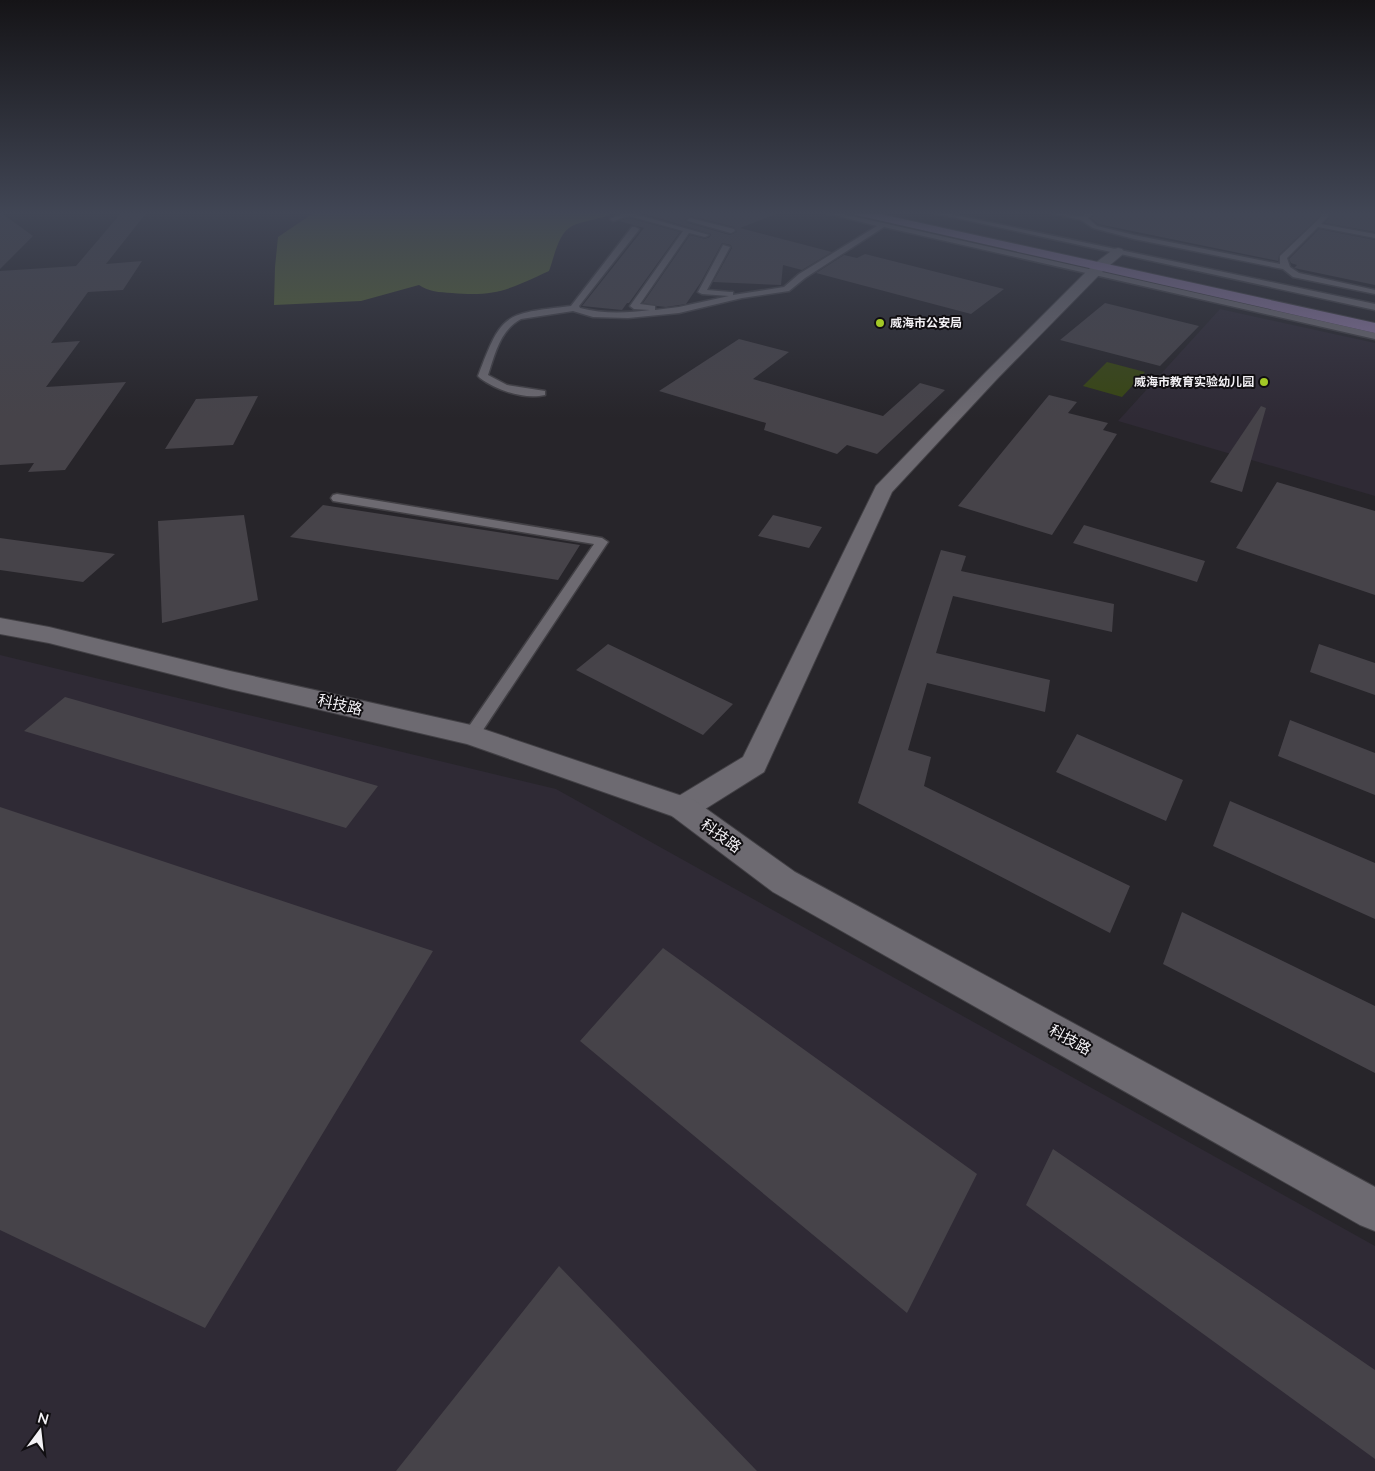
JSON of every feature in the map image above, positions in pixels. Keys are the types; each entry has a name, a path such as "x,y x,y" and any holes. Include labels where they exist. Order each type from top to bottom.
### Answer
{"main road":[{"path":"1181,281 1375,328"},
{"path":"1196,281 1375,317"}],"street":[{"path":"683,808 754,764 883,490 991,376 1086,281"},
{"name":"科技路","path":"0,626 49,634 230,680 471,735 683,808 784,882 1375,1210"}],"lane":[{"path":"576,308 575,306 595,281"},
{"path":"652,281 634,306 679,310"},
{"path":"708,281 702,292 742,296"},
{"path":"541,394 511,390 491,382 483,376 498,335 506,324 518,317 576,308 577,310 593,314 628,314 679,310 742,296 786,289 796,281"},
{"path":"1172,281 1375,336"},
{"path":"1216,281 1375,307"},
{"path":"1322,281 1375,292"},
{"path":"337,498 602,542 471,735"}],"shaded area":[{"name":"威海市教育实验幼儿园","path":"1220,309 1375,343 1375,496 1118,421"},
{"path":"0,655 556,789 1375,1246 1375,1471 0,1471"}],"green space":[{"path":"275,281 529,281 492,293 438,292 419,285 361,301 274,305"},
{"path":"1107,362 1145,372 1122,397 1083,386"}],"building":[{"path":"0,281 129,281 123,290 88,292 51,343 80,341 46,387 126,382 65,470 28,472 34,463 0,465"},
{"path":"602,281 645,281 622,310 582,306"},
{"path":"658,281 702,281 686,304 666,307 643,303"},
{"path":"714,281 781,281 781,285 713,282"},
{"path":"845,281 971,281 1004,289 971,314"},
{"path":"1354,281 1375,281 1375,285"},
{"path":"1105,303 1199,326 1160,366 1060,340"},
{"path":"739,339 789,352 753,379 883,416 920,383 945,390 877,454 847,445 837,454 764,430 766,423 659,391"},
{"path":"1049,395 1077,402 1068,413 1108,423 1103,430 1117,434 1052,535 958,506"},
{"path":"258,396 233,445 165,449 196,399"},
{"path":"1261,406 1266,408 1242,492 1210,482"},
{"path":"1277,482 1375,511 1375,595 1236,548"},
{"path":"323,505 580,545 558,580 290,537"},
{"path":"244,515 258,600 162,623 158,521"},
{"path":"773,515 822,527 809,548 758,536"},
{"path":"1084,525 1205,561 1197,582 1073,543"},
{"path":"0,538 115,554 83,582 0,570"},
{"path":"941,550 966,556 961,571 1114,604 1112,632 953,596 936,653 1050,680 1045,712 927,683 908,750 931,757 924,786 1130,886 1110,933 858,803"},
{"path":"608,644 733,704 703,735 576,670"},
{"path":"1319,644 1375,663 1375,695 1310,672"},
{"path":"65,697 378,786 346,828 24,731"},
{"path":"1290,720 1375,753 1375,795 1278,756"},
{"path":"1077,734 1183,780 1166,821 1056,772"},
{"path":"1230,801 1375,863 1375,919 1213,846"},
{"path":"0,807 433,951 205,1328 0,1230"},
{"path":"1182,912 1375,1006 1375,1073 1163,964"},
{"path":"663,948 977,1174 907,1313 580,1041"},
{"path":"1053,1149 1375,1370 1375,1459 1026,1205"},
{"path":"559,1266 757,1471 396,1471"}],"place":[{"name":"威海市公安局","path":"880,323"},
{"name":"威海市教育实验幼儿园","path":"1264,382"}]}
